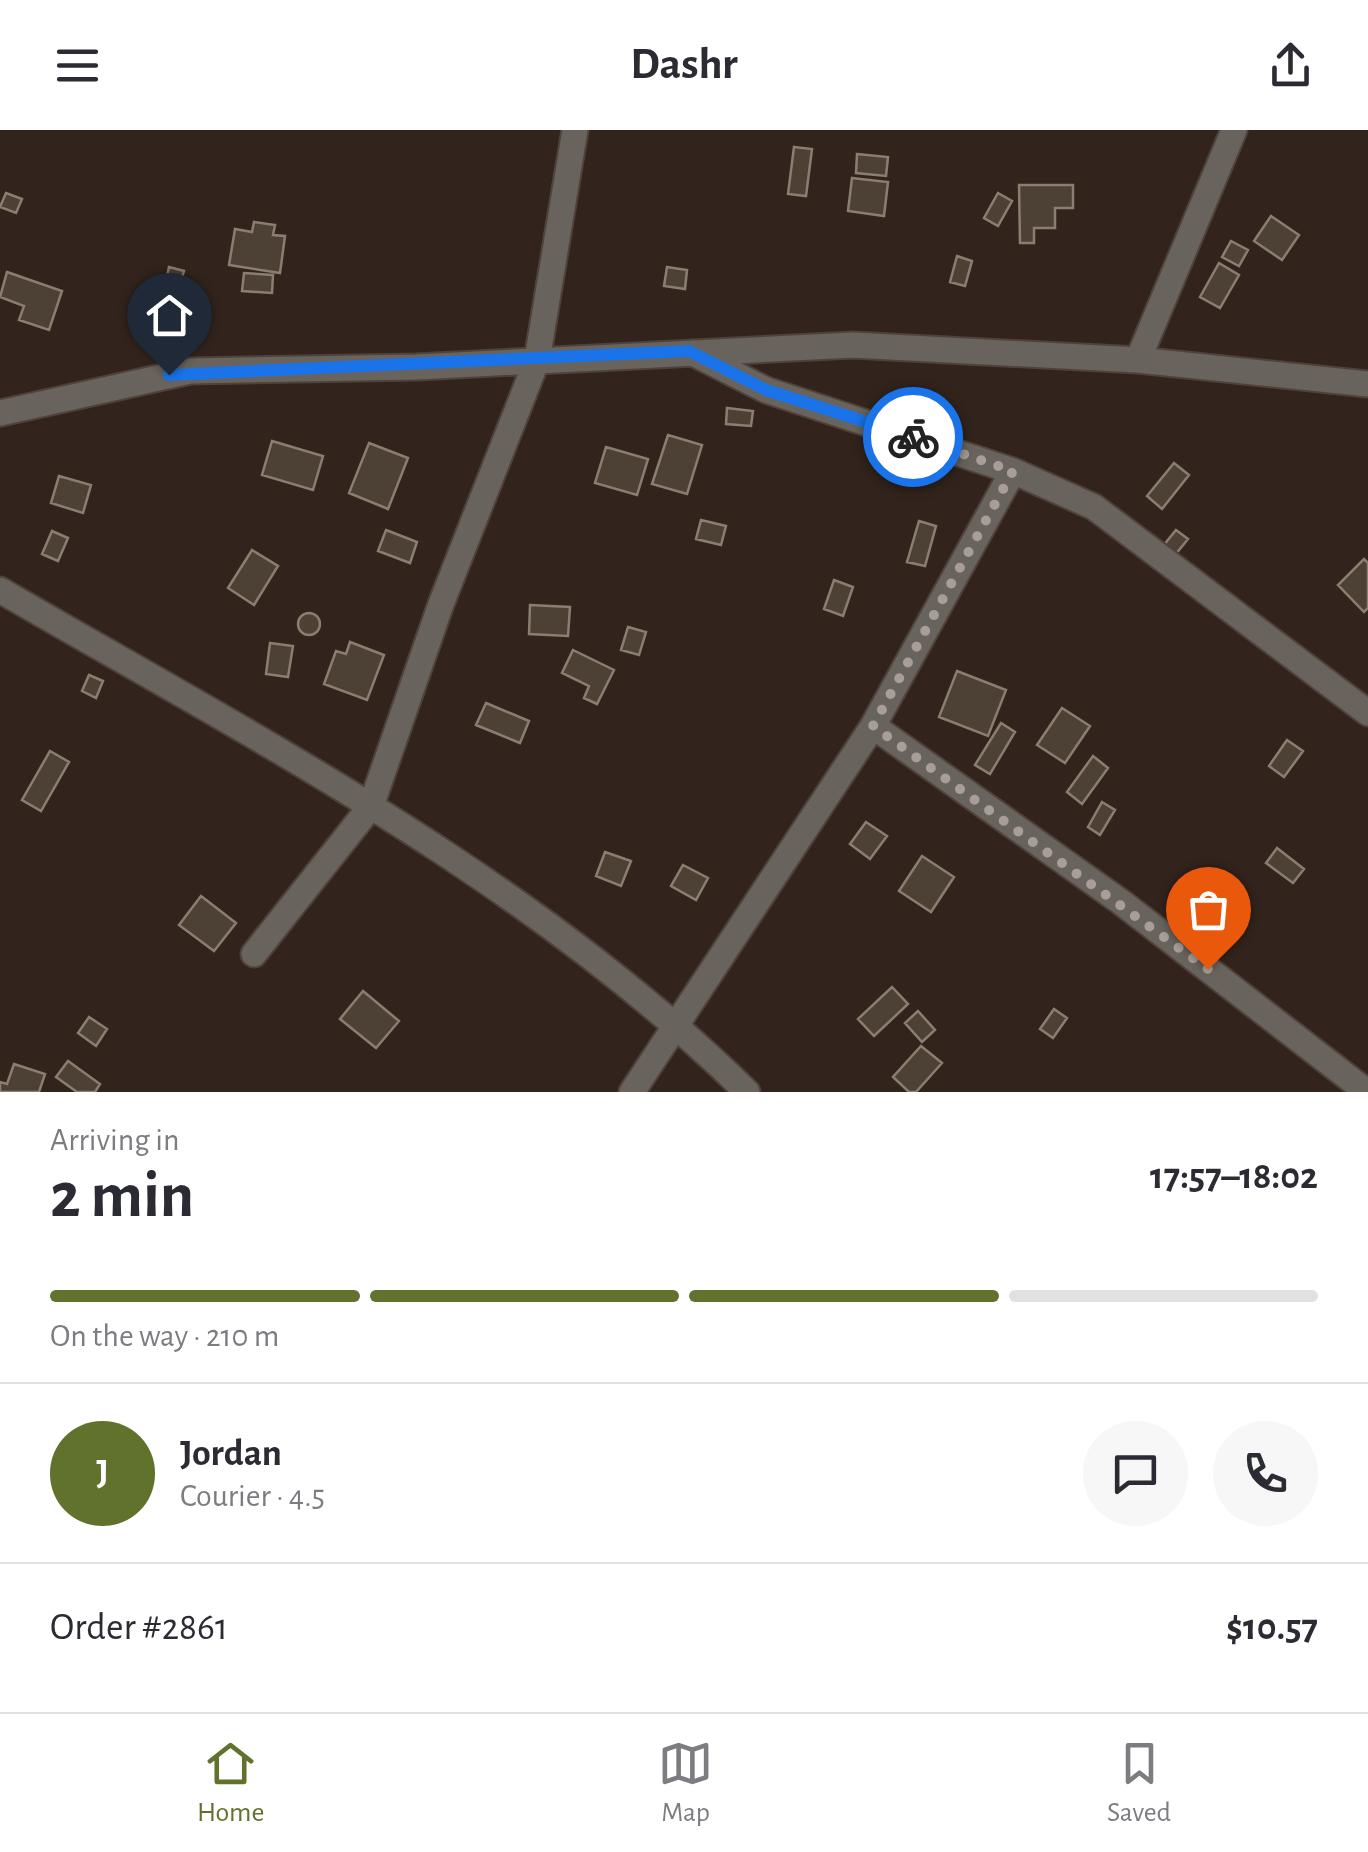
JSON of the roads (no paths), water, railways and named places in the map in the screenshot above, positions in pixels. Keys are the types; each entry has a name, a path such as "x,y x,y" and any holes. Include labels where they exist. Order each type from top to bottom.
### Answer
{"street":[{"path":"254,954 371,806 441,604 537,360 576,130"},
{"path":"1138,360 1234,130"},
{"path":"0,413 190,372 853,345 1138,360 1368,384"},
{"path":"689,351 766,390 1013,471 1094,506 1368,713"},
{"path":"632,1092 873,726 1013,471"},
{"path":"0,590 371,806 538,913 676,1022 747,1092"},
{"path":"873,726 1121,902 1367,1092"}]}
